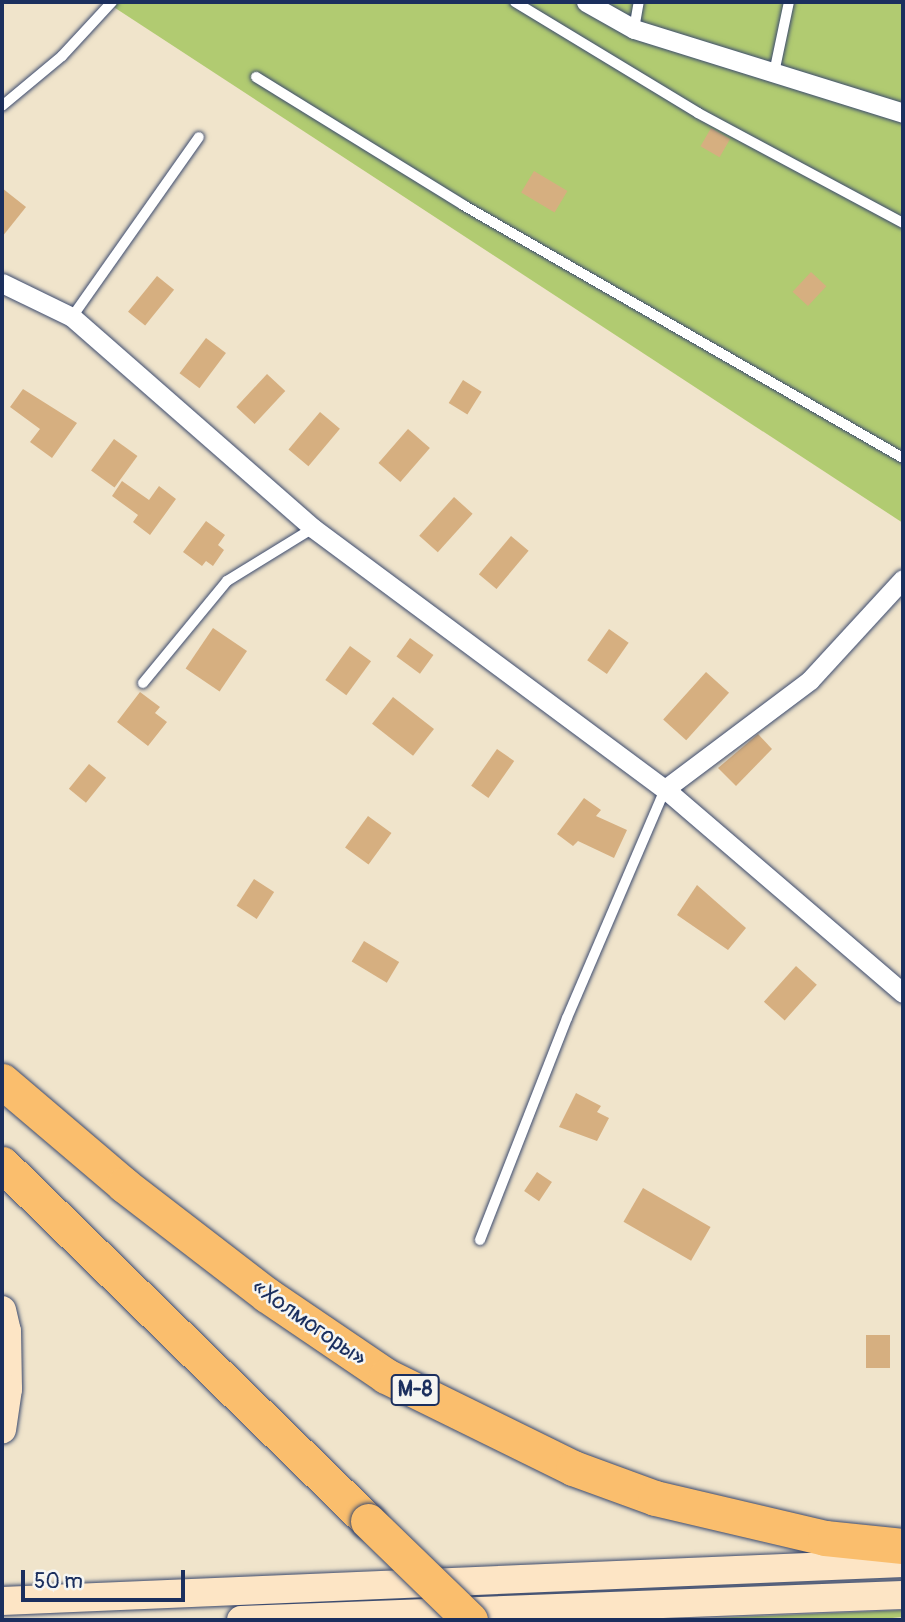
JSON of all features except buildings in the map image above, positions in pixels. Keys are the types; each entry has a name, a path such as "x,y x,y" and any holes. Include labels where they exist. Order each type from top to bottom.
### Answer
{"highway":[{"name":"«Холмогоры»","path":"2,1081 201,1244 386,1376 573,1468 655,1498 825,1538 903,1546"},
{"path":"2,1164 470,1620"}],"main road":[{"path":"2,1430 8,1389 4,1320"},
{"path":"2,1601 903,1563"},
{"path":"241,1620 903,1595"}],"street":[{"path":"586,2 634,29 903,113"},
{"path":"2,283 72,317 313,528 665,789 903,993"},
{"path":"665,789 810,680 903,579"}],"lane":[{"path":"2,106 62,56 112,2"},
{"path":"515,2 698,113 903,223"},
{"path":"634,29 639,2"},
{"path":"774,72 789,2"},
{"path":"256,77 463,205 903,458"},
{"path":"72,317 199,137"},
{"path":"143,683 227,581 313,528"},
{"path":"481,1240 566,1018 665,789"}],"green space":[{"path":"106,2 903,2 903,523"},
{"path":"903,1610 903,1617 871,1620 664,1620"}]}
